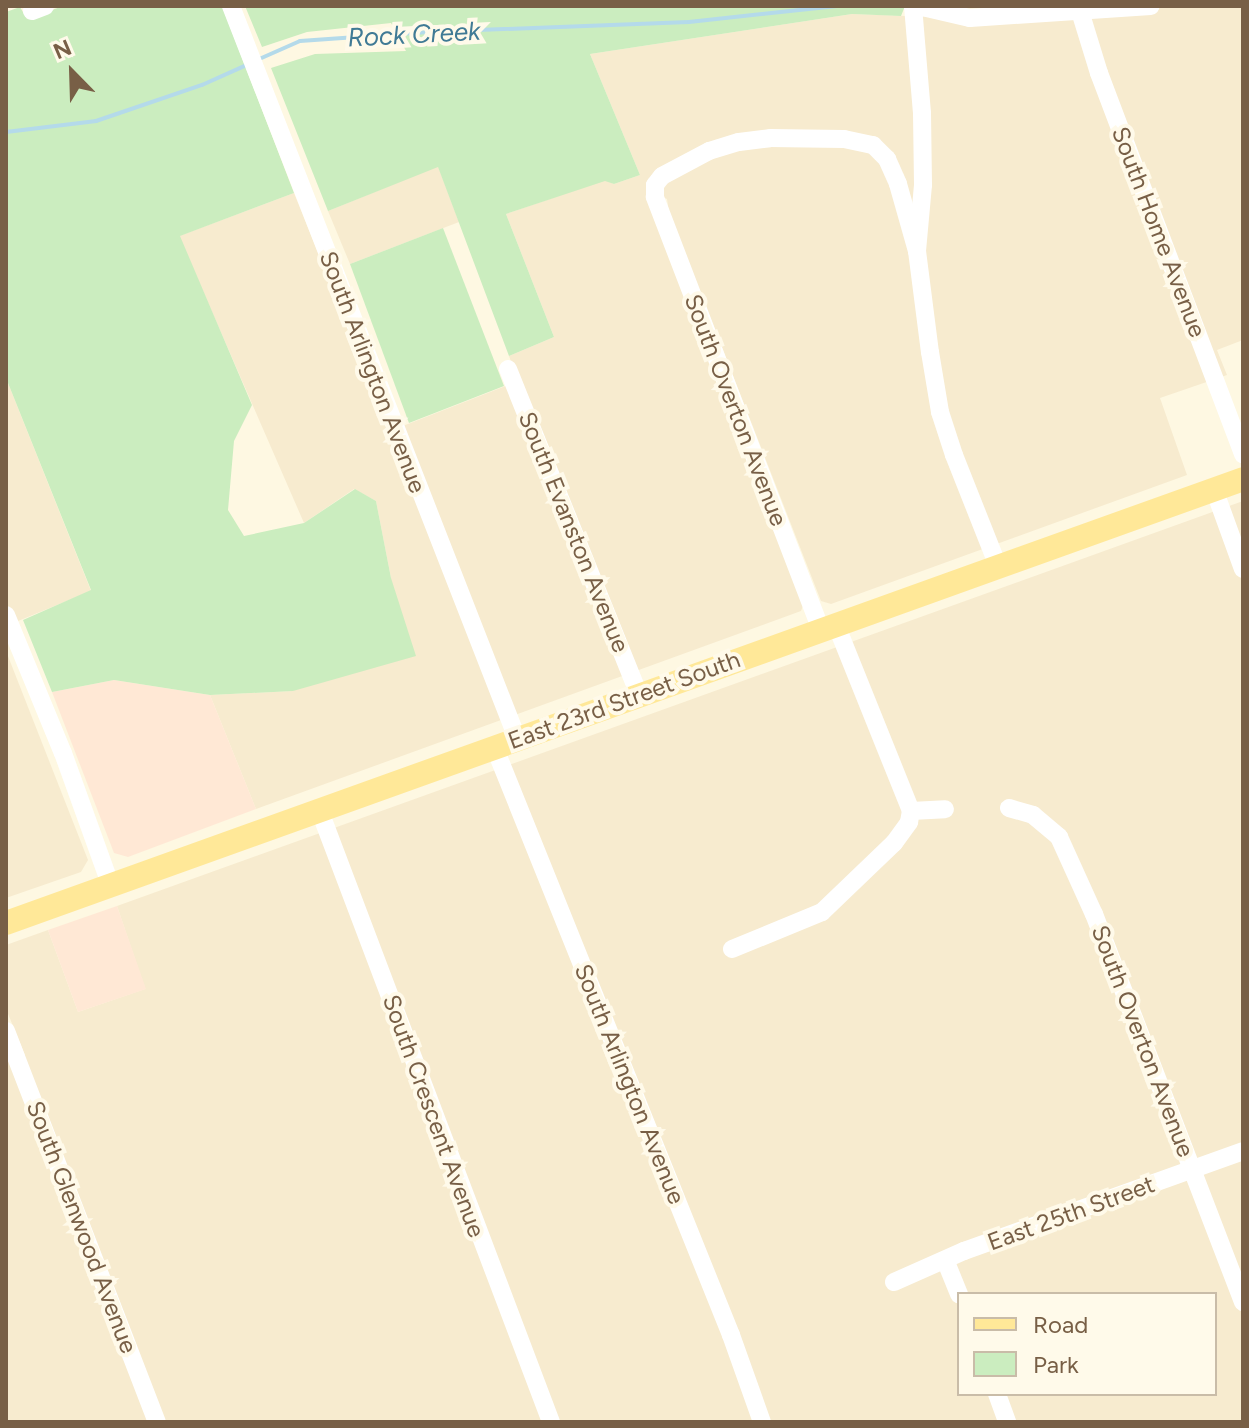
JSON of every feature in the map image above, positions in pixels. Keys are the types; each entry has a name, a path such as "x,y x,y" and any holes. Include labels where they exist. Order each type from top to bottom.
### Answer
{"main road":[{"name":"East 23rd Street South","path":"6,923 1243,479"}],"street":[{"name":"South Arlington Avenue","path":"231,6 762,1422"},
{"path":"998,566 940,412 917,251 923,185 916,6 970,18 1079,8 1151,6"},
{"name":"South Home Avenue","path":"1079,8 1099,73 1243,455"},
{"name":"South Overton Avenue","path":"911,811 828,627 655,191 662,176 709,151 739,142 785,138 844,139 873,145 887,159 898,184 917,251"},
{"name":"South Evanston Avenue","path":"508,369 639,695"},
{"path":"1214,489 1243,569"},
{"path":"6,615 63,753 111,886"},
{"name":"South Overton Avenue","path":"1009,808 1033,815 1059,837 1094,914 1243,1302"},
{"name":"South Crescent Avenue","path":"319,809 551,1422"},
{"path":"732,949 822,912 894,843 909,822 911,811 945,809"},
{"name":"South Glenwood Avenue","path":"6,1031 157,1422"},
{"name":"East 25th Street","path":"894,1282 946,1262 964,1251 1243,1151"},
{"path":"946,1262 958,1292"},
{"path":"998,1396 1007,1422"}],"shaded area":[{"path":"1017,6 1243,6 1243,340 1217,350 1227,375 1160,398 1187,475 831,604 821,601 669,212 667,199 647,190 804,603 801,611 256,809 210,695 293,691 391,578 376,501 354,489 304,523 179,236 294,193 390,431 518,381 509,356 554,337 506,214 605,180 614,184 640,175 590,54 852,14 933,17"},
{"path":"438,166 459,222 350,264 328,211"},
{"path":"6,378 91,591 6,626"},
{"path":"1243,501 1243,1422 6,1422 6,1062 25,1055 6,1009 6,945 48,930 78,1012 145,989 117,906"},
{"path":"6,651 88,860 81,872 6,898"},
{"path":"114,680 210,695 256,809 128,857 114,853 52,692"},
{"path":"117,906 146,989 78,1012 48,930"}],"green space":[{"path":"63,6 222,6 294,193 180,236 252,405 234,441 228,510 244,536 304,523 355,489 376,501 391,578 416,656 293,691 210,695 114,680 52,692 23,620 91,590 6,378 6,12 20,7 27,19"},
{"path":"245,6 905,6 901,16 852,14 590,54 640,175 614,184 605,181 506,214 554,337 509,356 438,167 328,211 271,68 315,54 406,51 391,23 307,32 262,47"},
{"path":"443,228 504,386 409,423 350,264"}],"waterway":[{"name":"Rock Creek","path":"257,60 300,41 428,32 689,22 837,6"},
{"name":"Rock Creek","path":"6,132 96,121 202,85 249,64"}]}
